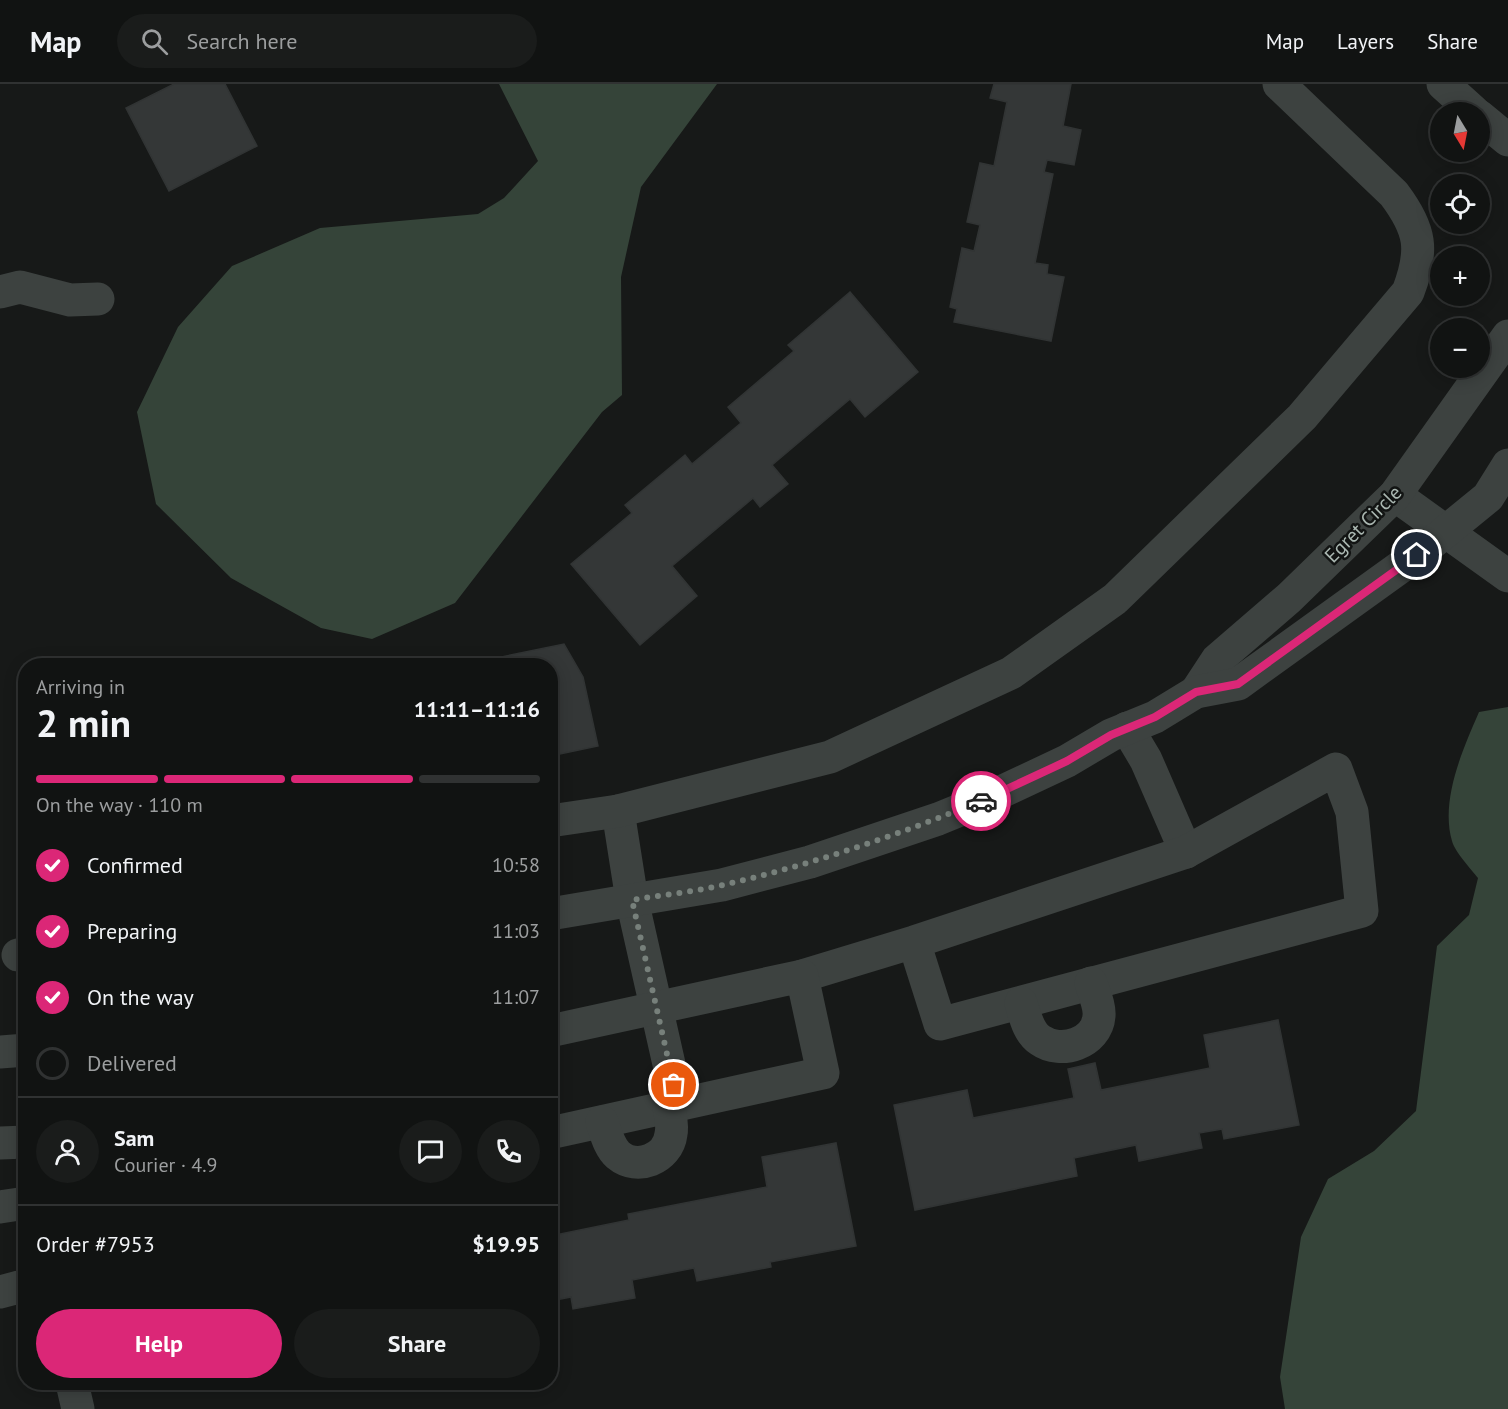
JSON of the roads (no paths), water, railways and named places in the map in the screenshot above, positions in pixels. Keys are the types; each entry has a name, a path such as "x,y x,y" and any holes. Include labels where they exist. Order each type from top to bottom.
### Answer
{"street":[{"path":"558,820 618,811 830,757 1011,673 1115,599 1302,417 1408,292 1417,267 1418,240 1410,215 1394,194 1279,84"},
{"path":"1443,84 1463,102"},
{"path":"1490,125 1508,140"},
{"path":"0,292 20,287 70,300 98,299"},
{"name":"Egret Circle","path":"1196,692 1217,660 1289,598 1395,495 1508,336"},
{"name":"Egret Circle","path":"558,913 722,885 810,862 982,801 1036,776 1127,728 1155,717 1196,692 1238,684 1417,555 1488,497 1508,465"},
{"path":"1395,495 1508,576"},
{"path":"1127,728 1146,760 1186,852"},
{"path":"558,1029 802,976 914,942 1186,852 1336,768 1353,812 1362,911 940,1024 914,942"},
{"path":"602,1122 611,1146 617,1154 636,1163 646,1162 664,1152 672,1133 673,1106 656,1008 632,900 618,811"},
{"path":"558,1131 823,1073 802,976"},
{"path":"1021,1003 1030,1030 1039,1040 1051,1046 1064,1047 1077,1044 1096,1027 1100,1014 1091,983"},
{"path":"0,1052 18,1051"},
{"path":"0,1143 18,1142"},
{"path":"0,1207 18,1204"},
{"path":"0,1292 18,1287"},
{"path":"74,1390 78,1409"}]}
